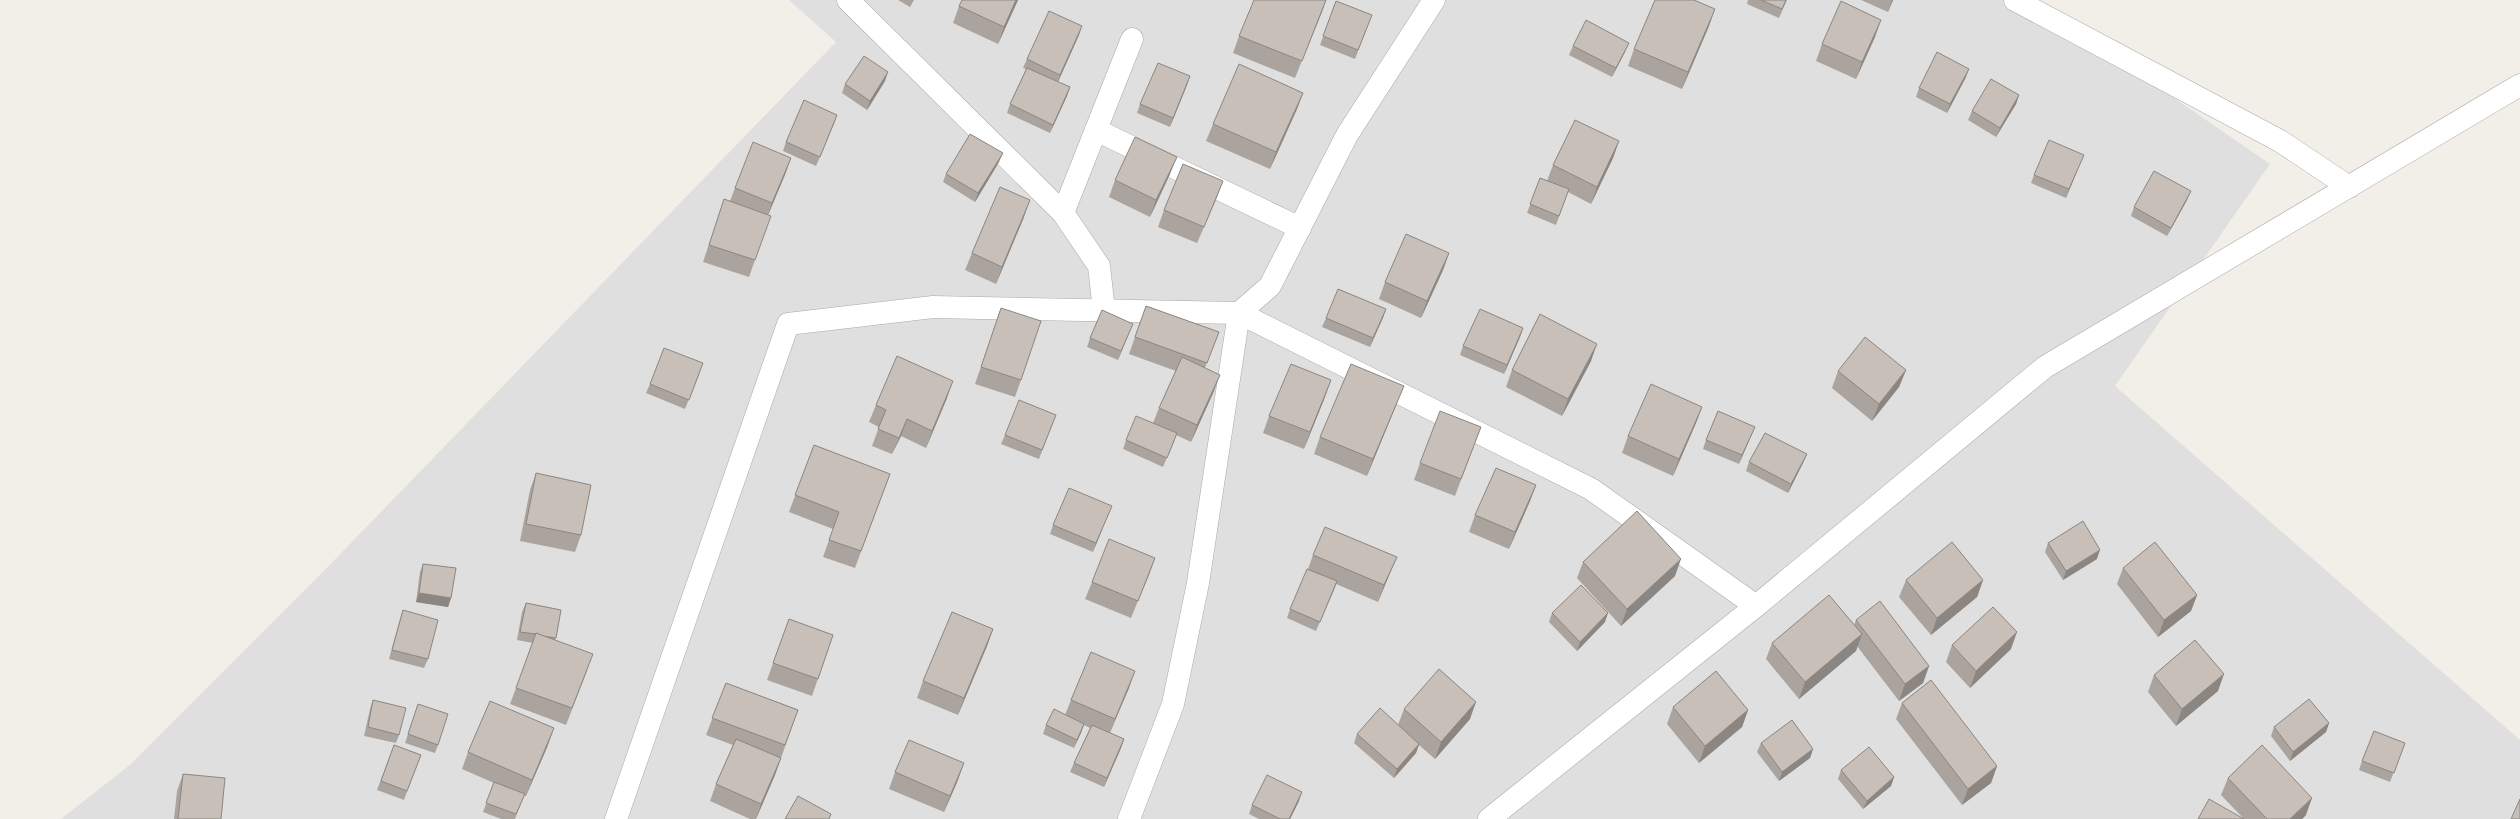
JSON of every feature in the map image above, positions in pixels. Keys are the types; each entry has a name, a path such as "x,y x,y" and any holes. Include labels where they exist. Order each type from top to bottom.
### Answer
{"street":[{"path":"848,0 1063,213 1099,266 1104,311"},
{"path":"1129,819 1173,704 1198,583 1239,313 1270,286 1347,135 1434,0"},
{"path":"2015,0 2280,141 2349,187"},
{"path":"1063,213 1132,39"},
{"path":"1489,819 1756,606 2045,367 2520,85"},
{"path":"1096,130 1300,228"},
{"path":"616,819 788,324 933,307 1239,313 1591,489 1756,606"}],"shaded area":[{"path":"789,0 2032,0 2270,164 2115,386 2520,740 2520,819 61,819 131,764 319,576 836,42"}],"building":[{"path":"962,0 1016,0 1004,27 959,6"},
{"path":"1254,0 1326,0 1302,61 1239,36"},
{"path":"1655,0 1694,0 1715,9 1688,72 1634,49"},
{"path":"1761,0 1786,0 1782,9"},
{"path":"1336,1 1372,15 1358,50 1323,36"},
{"path":"1841,1 1881,20 1862,62 1822,44"},
{"path":"1049,11 1082,26 1060,75 1027,59"},
{"path":"1586,20 1629,43 1616,68 1573,46"},
{"path":"1937,52 1969,69 1950,104 1919,88"},
{"path":"864,56 888,72 870,101 845,84"},
{"path":"1158,63 1190,76 1173,118 1140,104"},
{"path":"1239,64 1303,93 1276,152 1213,124"},
{"path":"1027,68 1070,87 1053,125 1010,104"},
{"path":"1991,79 2019,95 2000,128 1972,111"},
{"path":"804,100 837,115 820,157 786,142"},
{"path":"1575,120 1619,141 1597,187 1553,165"},
{"path":"970,134 1003,153 978,193 946,174"},
{"path":"1135,137 1177,157 1156,200 1115,180"},
{"path":"2049,140 2084,155 2069,189 2034,175"},
{"path":"753,142 791,158 772,203 735,188"},
{"path":"1183,164 1223,181 1204,227 1164,210"},
{"path":"2154,171 2191,191 2171,228 2134,207"},
{"path":"1540,178 1569,189 1559,216 1530,204"},
{"path":"1000,187 1030,200 1002,267 972,253"},
{"path":"724,199 771,216 755,260 709,245"},
{"path":"1406,234 1449,253 1427,301 1385,282"},
{"path":"1338,289 1386,309 1373,338 1326,318"},
{"path":"1146,306 1219,332 1207,363 1135,337"},
{"path":"1001,308 1041,321 1021,380 981,367"},
{"path":"1480,309 1523,328 1507,365 1463,346"},
{"path":"1102,310 1133,324 1121,351 1090,338"},
{"path":"1540,314 1597,344 1568,399 1512,370"},
{"path":"1865,337 1906,370 1879,404 1838,371"},
{"path":"664,348 703,363 689,400 650,384"},
{"path":"897,356 953,381 932,431 907,419 899,438 878,429 886,410 876,405"},
{"path":"1182,357 1220,375 1197,425 1159,408"},
{"path":"1291,364 1331,380 1310,432 1269,416"},
{"path":"1351,364 1404,386 1373,459 1320,437"},
{"path":"1651,384 1702,407 1679,459 1628,436"},
{"path":"1019,400 1056,415 1042,450 1005,435"},
{"path":"1440,411 1481,427 1461,479 1420,463"},
{"path":"1718,411 1755,427 1742,455 1706,440"},
{"path":"1136,416 1177,433 1167,458 1126,440"},
{"path":"1765,433 1807,454 1791,484 1749,462"},
{"path":"814,445 890,474 861,551 829,540 839,512 795,495"},
{"path":"1496,468 1536,485 1515,532 1475,515"},
{"path":"536,473 591,485 581,535 526,524"},
{"path":"1069,488 1112,506 1096,543 1053,525"},
{"path":"1637,511 1681,559 1627,609 1583,562"},
{"path":"2083,521 2100,550 2066,571 2048,543"},
{"path":"1325,527 1397,557 1384,585 1313,555"},
{"path":"1109,539 1155,558 1138,601 1092,582"},
{"path":"1952,542 1983,580 1937,618 1906,580"},
{"path":"2155,542 2197,595 2164,620 2123,568"},
{"path":"423,564 456,568 451,598 419,593"},
{"path":"1307,569 1337,581 1320,622 1290,609"},
{"path":"1581,585 1608,613 1580,642 1552,613"},
{"path":"1829,595 1862,634 1805,682 1772,643"},
{"path":"1880,601 1929,666 1905,684 1856,620"},
{"path":"526,603 561,610 556,638 542,636 536,633 520,632"},
{"path":"1993,607 2017,632 1976,671 1952,645"},
{"path":"403,610 438,620 428,659 392,650"},
{"path":"952,612 993,629 964,698 923,681"},
{"path":"789,619 833,635 818,679 773,663"},
{"path":"536,633 593,654 572,708 516,688"},
{"path":"2195,640 2224,674 2182,709 2154,675"},
{"path":"1091,652 1135,671 1115,719 1071,700"},
{"path":"1439,669 1476,702 1441,742 1404,709"},
{"path":"1716,671 1748,710 1705,746 1673,707"},
{"path":"1931,680 1997,766 1968,789 1902,703"},
{"path":"726,683 798,710 785,745 712,718"},
{"path":"2309,699 2329,723 2293,752 2274,727"},
{"path":"373,700 406,708 399,735 368,727"},
{"path":"490,701 554,728 532,780 468,752"},
{"path":"418,704 448,714 438,745 408,734"},
{"path":"1380,708 1419,744 1397,769 1357,734"},
{"path":"1054,709 1084,724 1077,740 1046,725"},
{"path":"1792,720 1813,749 1782,772 1761,743"},
{"path":"1092,725 1124,739 1107,778 1074,763"},
{"path":"2374,731 2405,743 2394,773 2362,761"},
{"path":"736,739 781,758 761,804 716,784"},
{"path":"909,740 964,763 950,796 895,772"},
{"path":"394,745 421,755 407,791 381,781"},
{"path":"2262,745 2312,798 2290,819 2267,819 2228,778"},
{"path":"1869,747 1894,777 1867,801 1841,770"},
{"path":"183,774 225,778 221,819 178,819"},
{"path":"1267,775 1302,792 1289,819 1280,819 1252,805"},
{"path":"494,782 525,794 516,814 486,803"},
{"path":"798,796 831,814 829,819 785,819"},
{"path":"2209,799 2244,819 2198,819"},
{"path":"2520,799 2520,819 2511,819"}]}
